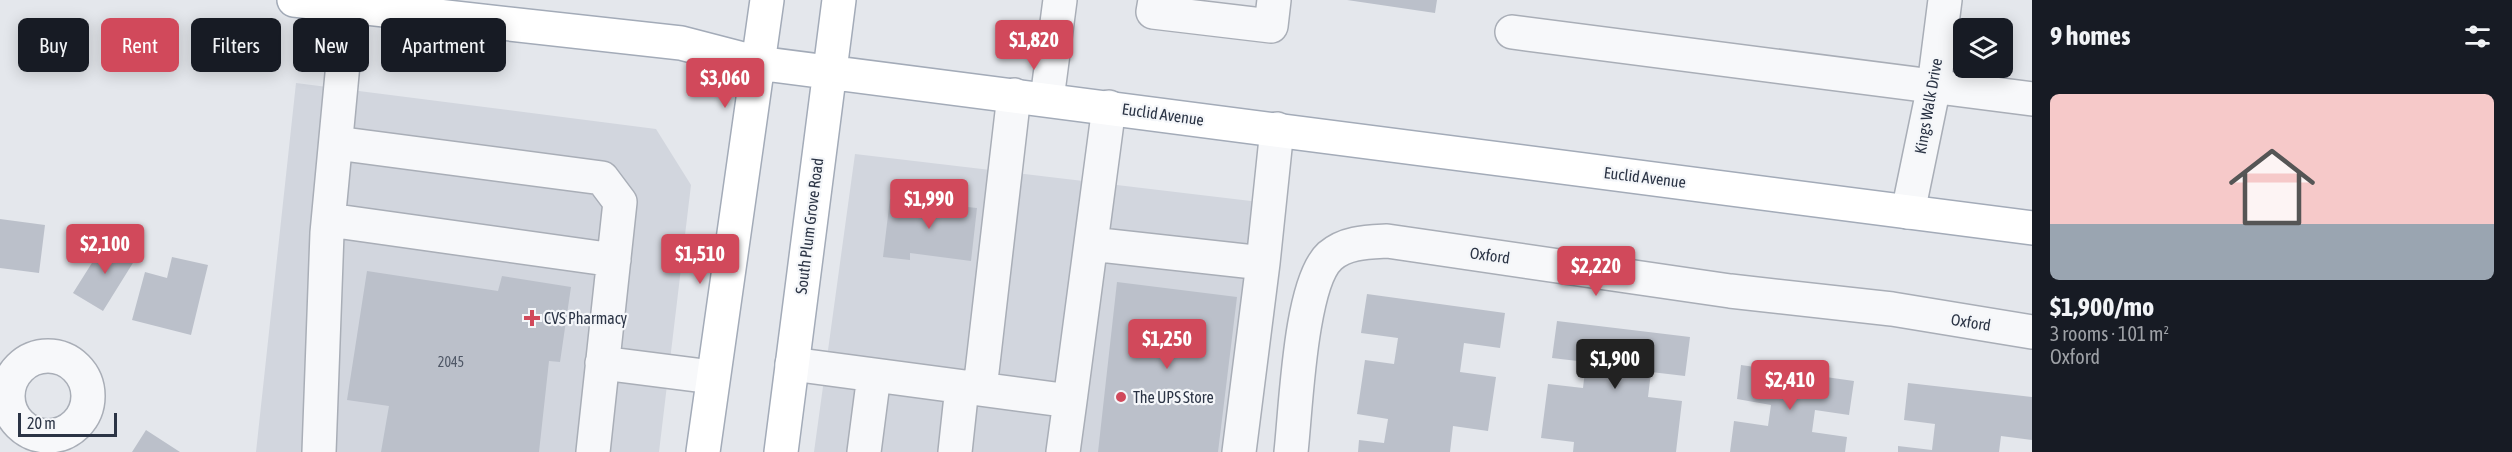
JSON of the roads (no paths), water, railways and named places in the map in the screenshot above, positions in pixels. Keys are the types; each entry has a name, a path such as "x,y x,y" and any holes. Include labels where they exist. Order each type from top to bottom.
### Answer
{"main road":[{"name":"Euclid Avenue","path":"294,0 349,3 681,43 758,63 829,70 2032,228"},
{"path":"703,452 767,0"},
{"name":"South Plum Grove Road","path":"781,452 838,0"}],"street":[{"path":"1047,99 1060,0"},
{"path":"1155,0 1153,12 1271,26 1274,0"},
{"name":"Kings Walk Drive","path":"1908,212 1934,86 1945,0"},
{"path":"319,452 329,220 349,3"},
{"path":"1512,32 2032,99"},
{"path":"955,452 971,388 1014,95"},
{"path":"1063,452 1109,107"},
{"path":"1239,452 1277,129"},
{"path":"336,143 602,178 620,202 592,452"},
{"path":"329,220 614,260"},
{"name":"Oxford","path":"1291,452 1308,300 1317,271 1332,254 1355,243 1387,241 1730,291 1892,309 2032,332"},
{"path":"1090,244 1263,263"},
{"path":"602,363 712,377"},
{"path":"792,364 1070,401"},
{"path":"864,452 874,375"}],"place":[{"name":"CVS Pharmacy","path":"532,318"},
{"name":"The UPS Store","path":"1121,397"}]}
